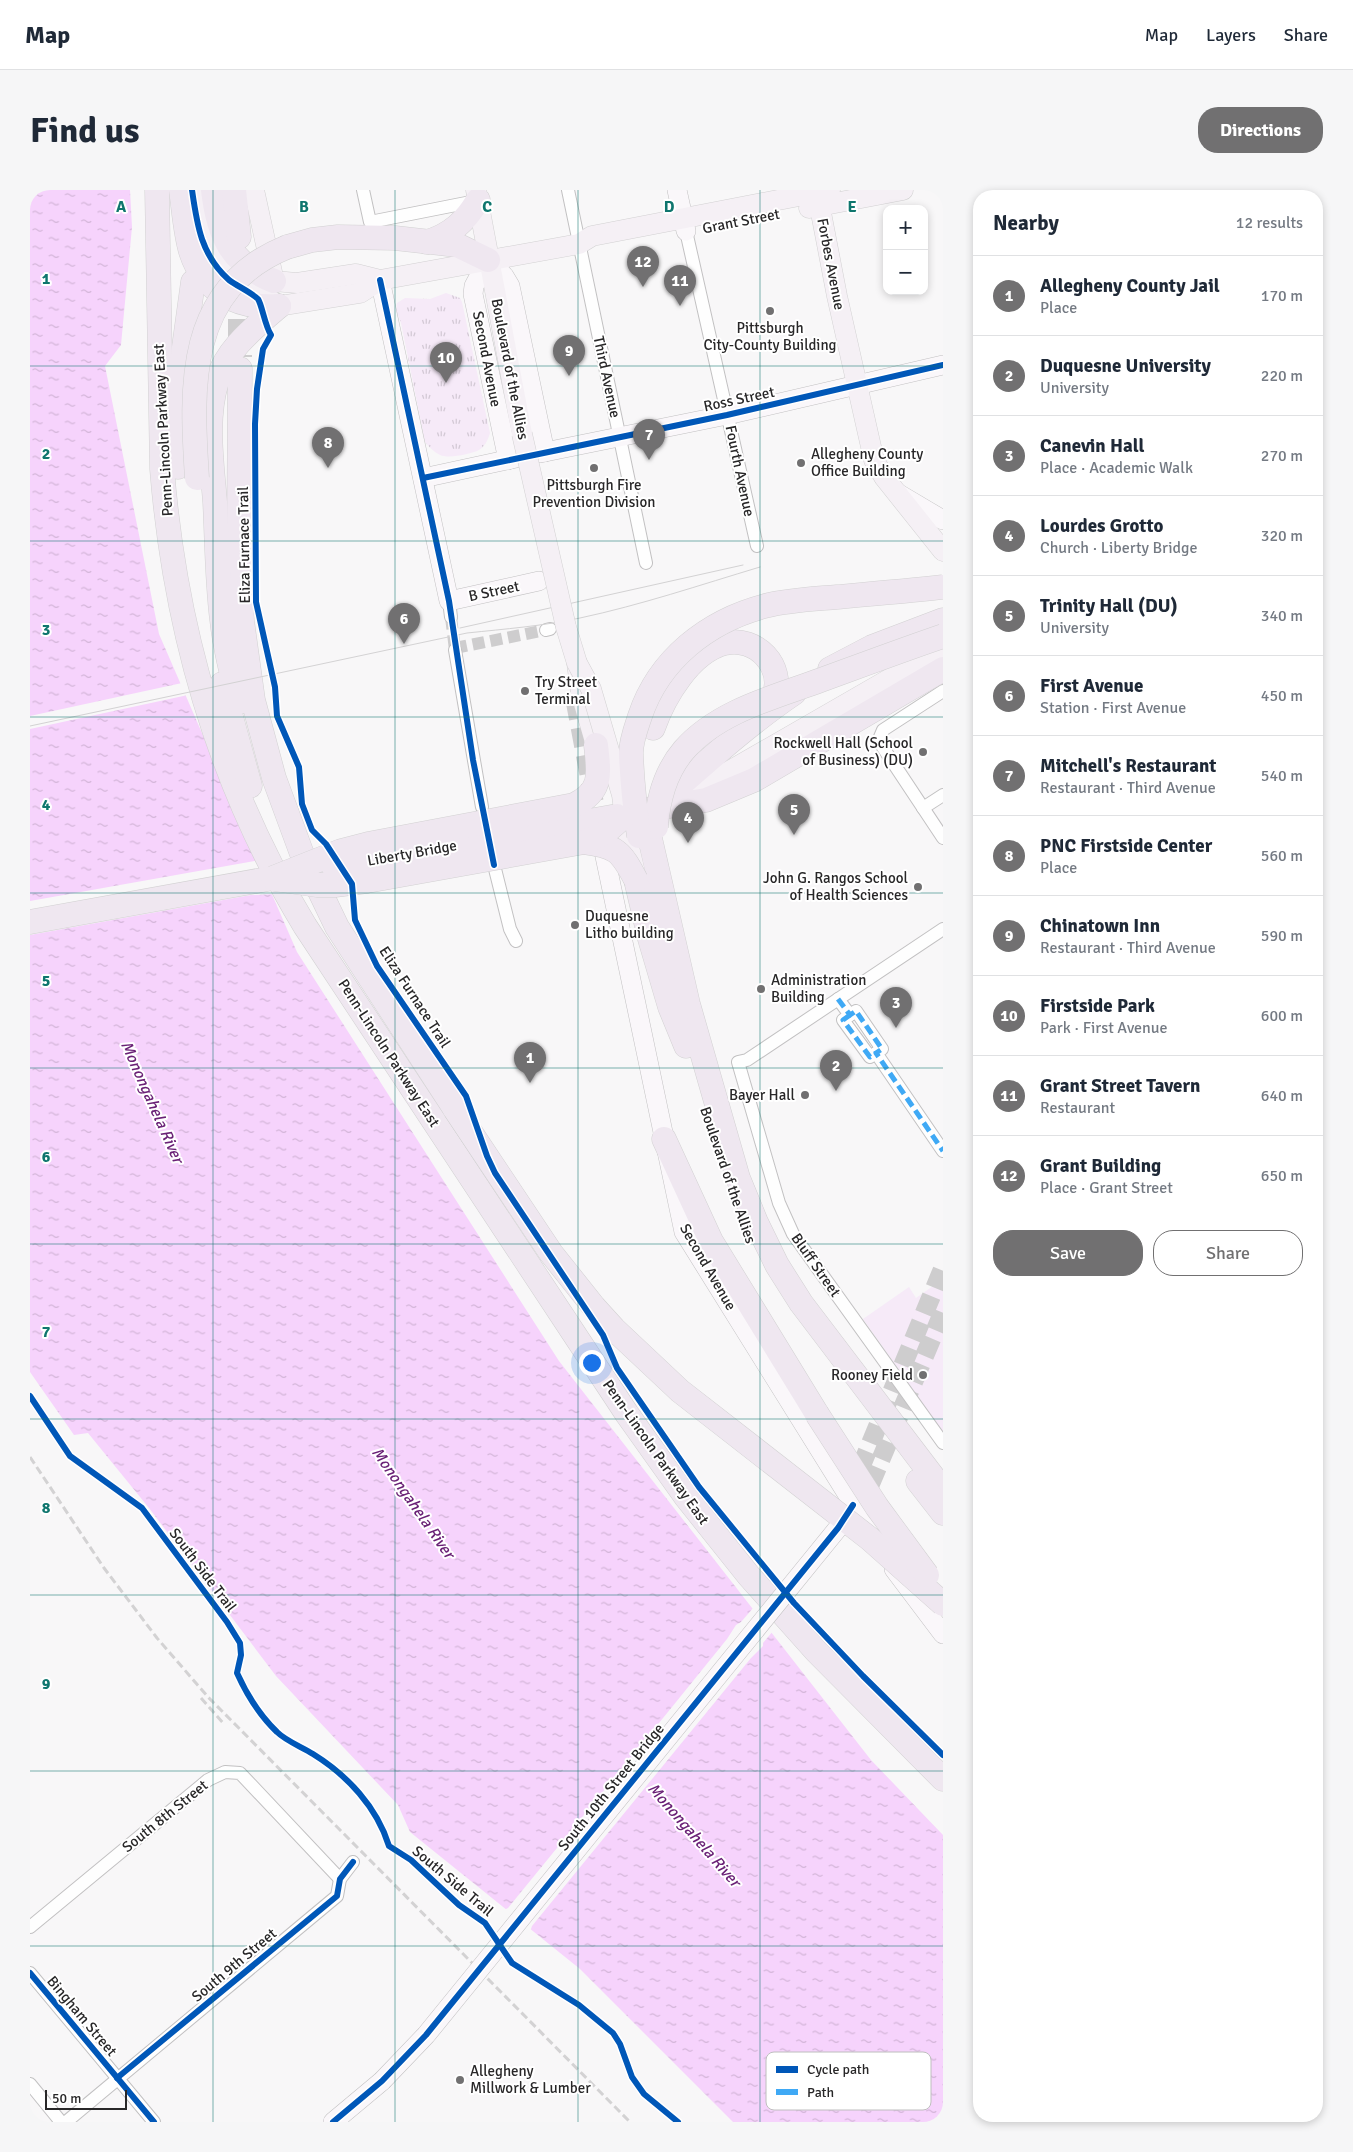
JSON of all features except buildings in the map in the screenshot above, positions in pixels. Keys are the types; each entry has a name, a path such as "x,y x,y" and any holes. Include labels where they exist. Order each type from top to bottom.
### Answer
{"highway":[{"name":"Penn-Lincoln Parkway East","path":"156,190 162,469 176,588 194,667 218,744 235,789 265,855 305,926 627,1414 686,1497 749,1576 810,1645 943,1779"},
{"path":"234,190 238,237"},
{"path":"198,194 218,224 226,242 247,266 263,277 274,281"},
{"path":"198,194 190,250 204,276 223,294 238,302 260,306 279,306"},
{"path":"427,242 444,236 459,226 477,195"},
{"path":"250,786 224,692 212,634 202,546 194,412 195,376 200,346 210,319 228,288 243,272 264,258 287,247 312,240 338,237 373,237 427,242 465,247 488,260"},
{"path":"193,282 178,392 177,443 182,534 192,598 208,668 226,726 291,880 361,1010"},
{"path":"279,306 236,346 222,368 213,396 210,426 220,604 225,641 239,703 268,796 294,856 337,927"},
{"name":"Penn-Lincoln Parkway East","path":"240,368 240,580 243,631 252,692 262,739 287,816 309,869 337,927 551,1253 594,1307 614,1329 680,1391 870,1538 943,1604"},
{"path":"655,822 634,805 631,753 635,729 651,690 674,658 692,641 715,625 740,614 767,606 817,599 943,587"},
{"path":"655,822 692,773 779,700 843,661 872,647 943,620"},
{"path":"685,1044 645,872 661,795 671,769 688,745 713,725 768,699 943,636"},
{"path":"655,822 645,783 649,741 661,707 673,686 687,669 716,646 732,642 749,644 763,652 772,666 779,700"},
{"name":"Liberty Bridge","path":"30,922 620,817 655,822 754,780 943,669"},
{"path":"273,878 342,851 376,842 574,805 590,796 595,788 598,777 596,745"},
{"path":"593,845 620,817"},
{"name":"Boulevard of the Allies","path":"655,822 658,871 676,960 738,1178 756,1222 777,1265 801,1302 943,1490"},
{"path":"273,878 317,885 351,883 593,845 608,846 619,851 636,880"},
{"name":"Boulevard of the Allies","path":"636,880 650,939 670,1007 685,1044 726,1178 757,1256 780,1296 943,1513"},
{"path":"664,1139 711,1241 817,1414 877,1507 943,1596"}],"main road":[{"path":"254,190 279,306"},
{"name":"Fourth Avenue","path":"677,190 685,224"},
{"name":"Grant Street","path":"279,306 360,293 380,280 488,260 579,244 594,249 685,224 821,195 903,190"},
{"name":"Boulevard of the Allies","path":"477,195 522,434 557,592 577,663 581,693 620,817 636,880"},
{"name":"Forbes Avenue","path":"821,195 856,385 874,460 884,477 943,551"},
{"name":"Ross Street","path":"488,260 504,276 510,286 543,453 728,415 943,365"},
{"name":"Second Avenue","path":"423,478 512,459 473,294 474,286 488,260"},
{"name":"Grant Street","path":"274,281 297,283 356,274 380,280"},
{"path":"380,280 423,478"},
{"name":"B Street","path":"423,478 450,609 539,581"},
{"path":"897,493 943,520"},
{"path":"655,822 694,792 943,648"},
{"name":"Boulevard of the Allies","path":"577,663 591,689 622,795 624,810 620,817"},
{"name":"Second Avenue","path":"593,845 664,1139 679,1216 688,1239 852,1505 903,1582 943,1634"},
{"path":"852,1505 860,1469"},
{"path":"852,1505 870,1485"},
{"name":"South 10th Street Bridge","path":"333,2122 382,2081 426,2035 838,1528 852,1505"}],"street":[{"path":"363,190 370,222 477,195"},
{"name":"Third Avenue","path":"568,190 646,563"},
{"name":"Fourth Avenue","path":"685,224 757,546"},
{"path":"455,650 482,807"},
{"path":"943,691 883,730 880,737 882,746 943,838"},
{"path":"923,808 943,795"},
{"path":"494,865 507,916 516,941"},
{"path":"943,929 838,999 850,1015 856,1011 877,1041 882,1049 876,1053 943,1152"},
{"name":"Bluff Street","path":"838,999 747,1060 738,1062 779,1203 793,1234 943,1443"},
{"name":"South 8th Street","path":"30,1927 208,1780 225,1772 240,1773 340,1879"},
{"name":"South 9th Street","path":"66,2122 337,1896 340,1879 353,1862"},
{"name":"Bingham Street","path":"30,1973 154,2122"},
{"path":"30,2084 61,2122"}],"green space":[{"path":"446,293 460,298 462,302 490,433 486,443 479,450 454,456 438,454 425,442 401,323 396,310 397,303 405,298 430,299"},
{"name":"Rooney Field","path":"943,1279 943,1432 863,1319 909,1287 916,1298"}],"water":[{"name":"Monongahela River","path":"30,190 130,190 132,227 121,345 105,366 159,634 297,952 559,1361 871,1760 943,1835 943,2122 733,2122 580,1969 410,1832 398,1805 276,1676 149,1508 88,1433 74,1435 30,1372"}],"pier":[{"path":"182,683 188,695 30,729 30,716"},
{"path":"260,860 275,894 251,895 30,935 30,901"},
{"path":"754,1607 773,1631 763,1643 763,1646 751,1658 532,1926 530,1932 504,1910 508,1908 672,1707 727,1639 736,1625"}],"tunnel":[{"path":"240,283 240,357"},
{"path":"451,617 455,650"},
{"path":"455,648 546,630"},
{"path":"575,700 600,833"},
{"path":"860,1469 943,1268"},
{"path":"870,1485 943,1312"}],"tram line":[{"path":"460,628 743,565"},
{"path":"30,726 467,633 566,621 603,613 760,567"}],"railway":[{"path":"30,1457 104,1568 157,1638 208,1697 630,2122"},
{"path":"201,1698 224,1724"}],"marked path":[{"path":"838,999 850,1015 856,1011 882,1049 876,1053 943,1151"},
{"path":"850,1015 843,1020 870,1057 876,1053"}],"cycle path":[{"name":"Eliza Furnace Trail","path":"192,190 196,215 206,250 229,280 258,299 271,335 263,349 257,389 255,424 256,602 275,687 277,716 299,767 302,804 312,830 326,844 352,884 355,920 377,966 466,1096 495,1173 603,1335 617,1368 699,1487 794,1603 863,1676 943,1755"},
{"path":"380,280 449,601 473,760 494,865"},
{"path":"423,478 727,415 943,365"},
{"name":"South Side Trail","path":"30,1396 70,1456 142,1508 227,1622 240,1643 241,1655 237,1673 254,1704 265,1719 277,1732 326,1762 349,1782 369,1805 384,1832 389,1846 411,1860 459,1905 485,1923 512,1963 579,2005 613,2033 620,2044 632,2077 644,2094 678,2122"},
{"path":"333,2122 382,2081 426,2035 838,1528 853,1505"},
{"path":"117,2078 337,1896 340,1879 353,1862"},
{"path":"30,1973 154,2122"}],"place":[{"name":"Grant Building","path":"643,287"},
{"name":"Grant Street Tavern","path":"680,306"},
{"name":"Pittsburgh City-County Building","path":"770,311"},
{"name":"Chinatown Inn","path":"569,376"},
{"name":"Firstside Park","path":"446,383"},
{"name":"Mitchell's Restaurant","path":"649,460"},
{"name":"Allegheny County Office Building","path":"801,463"},
{"name":"PNC Firstside Center","path":"328,468"},
{"name":"Pittsburgh Fire Prevention Division","path":"594,468"},
{"name":"First Avenue","path":"404,644"},
{"name":"Try Street Terminal","path":"525,691"},
{"name":"Rockwell Hall (School of Business) (DU)","path":"923,752"},
{"name":"Trinity Hall (DU)","path":"794,835"},
{"name":"Lourdes Grotto","path":"688,843"},
{"name":"John G. Rangos School of Health Sciences","path":"918,887"},
{"name":"Duquesne Litho building","path":"575,925"},
{"name":"Administration Building","path":"761,989"},
{"name":"Canevin Hall","path":"896,1028"},
{"name":"Allegheny County Jail","path":"530,1083"},
{"name":"Duquesne University","path":"836,1091"},
{"name":"Bayer Hall","path":"805,1095"},
{"name":"Rooney Field","path":"923,1375"},
{"name":"Allegheny Millwork & Lumber","path":"460,2080"}]}
